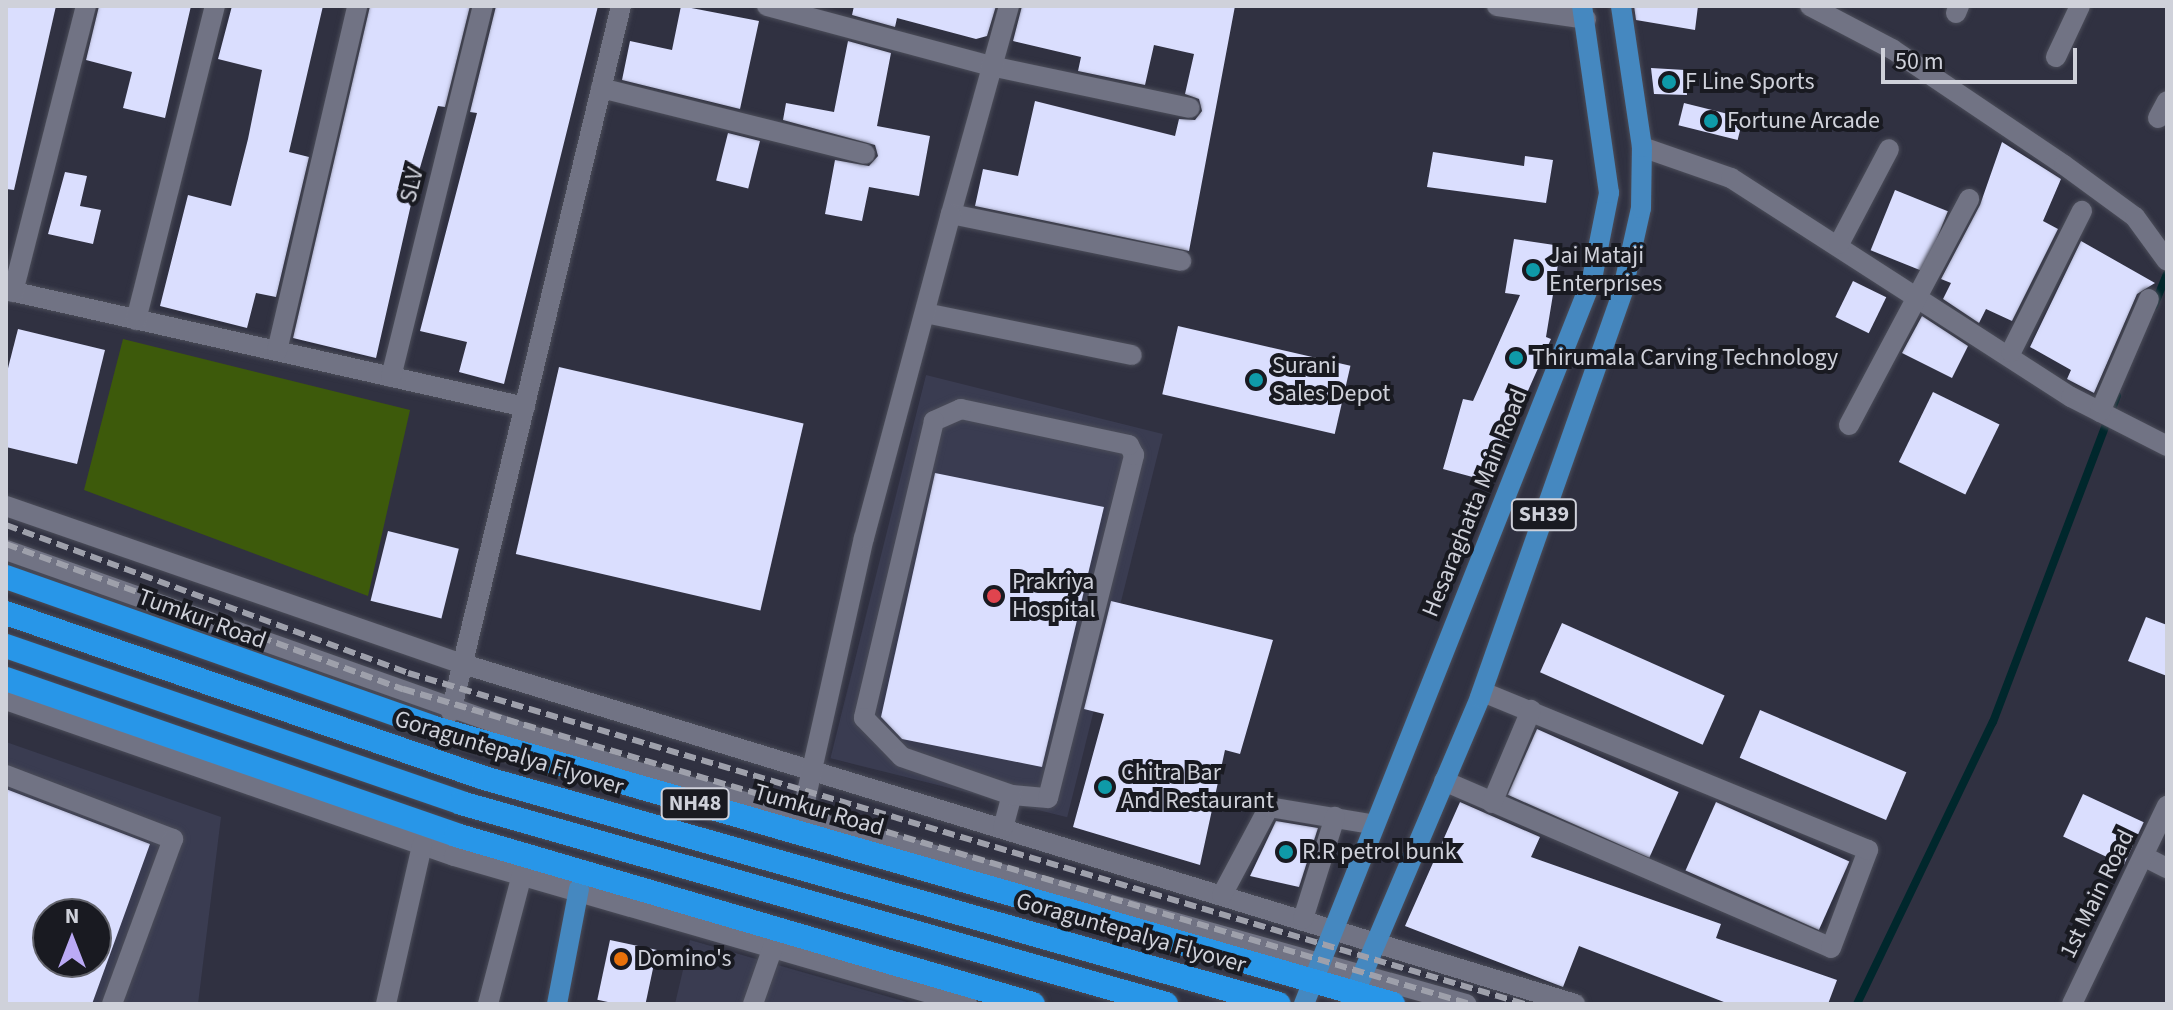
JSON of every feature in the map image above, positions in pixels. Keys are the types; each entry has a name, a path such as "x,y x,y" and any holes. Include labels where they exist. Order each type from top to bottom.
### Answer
{"highway":[{"name":"Tumkur Road","path":"6,577 431,727 799,825 1318,971 1393,1004"},
{"name":"Goraguntepalya Flyover","path":"6,613 484,778 1279,1004"},
{"path":"6,646 461,803 1166,1004"},
{"path":"6,679 186,755 1033,1004"}],"main road":[{"name":"SH39","path":"1356,990 1482,692 1622,293 1641,208 1642,147 1621,6"},
{"name":"Hesaraghatta Main Road","path":"1304,1004 1335,928 1371,824 1592,279 1609,193 1584,13"},
{"path":"557,1004 579,889"}],"street":[{"path":"86,6 10,291 525,407"},
{"path":"136,320 215,6"},
{"path":"277,351 357,6"},
{"name":"SLV","path":"391,377 483,6"},
{"path":"451,712 621,6"},
{"path":"767,6 991,66 1190,108"},
{"path":"6,550 451,712 799,825 898,411 1009,6"},
{"path":"1497,6 1584,13"},
{"path":"1810,6 1892,49 2064,165 2135,217 2167,261"},
{"path":"2056,57 2080,6"},
{"path":"601,88 865,154"},
{"path":"1642,147 1731,178 1919,293 2100,412 2167,446"},
{"path":"1839,244 1889,149"},
{"path":"1849,425 1969,199"},
{"path":"2011,352 2082,211"},
{"path":"951,214 1181,261"},
{"path":"2100,412 2149,299"},
{"path":"925,313 1132,355"},
{"path":"898,411 934,421 961,409 1129,445 1134,455 1048,798 1012,795 902,757 864,718 934,421"},
{"path":"6,506 463,664 1335,928 1575,1004"},
{"path":"1444,781 1831,948 1868,850 1482,692"},
{"path":"6,700 186,755 422,845 967,1004"},
{"path":"1492,803 1531,710"},
{"path":"6,775 173,839 112,1004"},
{"path":"1003,828 1012,795"},
{"name":"1st Main Road","path":"2072,1004 2167,806"},
{"path":"1222,895 1269,807 1371,824"},
{"path":"1303,919 1335,817"},
{"path":"386,1004 422,845"},
{"path":"2145,857 2167,868"},
{"path":"488,1004 522,874"},
{"path":"753,1004 773,947"},
{"path":"1356,990 1466,1004"}],"shaded area":[{"name":"Prakriya Hospital","path":"926,375 1163,434 1067,817 830,758"},
{"path":"6,742 221,817 198,1004 6,1004"},
{"path":"690,940 914,1004 675,1004"}],"green space":[{"path":"123,339 410,410 368,596 84,490"}],"building":[{"path":"6,6 56,6 14,190 6,189"},
{"path":"99,6 191,6 165,118 123,108 132,72 86,60"},
{"path":"232,6 323,6 289,152 309,157 276,297 256,293 247,328 160,306 188,195 231,206 248,139 262,70 218,59"},
{"path":"370,6 470,6 445,107 438,106 417,178 376,358 293,338"},
{"path":"496,6 598,6 504,384 459,372 467,342 420,331 477,113 470,112"},
{"path":"681,6 759,21 740,109 622,80 630,41 672,50"},
{"path":"854,6 996,6 987,36 976,39 897,18 895,27 852,15"},
{"path":"1022,6 1235,6 1189,251 975,206 983,169 1018,176 1035,101 1175,136 1179,119 1195,120 1202,111 1199,99 1185,94 1194,54 1154,45 1145,85 1078,71 1081,57 1013,41"},
{"path":"1634,6 1698,6 1695,30 1636,20"},
{"path":"848,41 891,53 877,126 930,136 919,196 869,187 862,221 825,214 835,160 869,166 878,156 875,145 783,120 786,103 834,112"},
{"name":"F Line Sports","path":"1651,68 1685,70 1687,95 1654,94"},
{"name":"Fortune Arcade","path":"1684,103 1743,118 1738,140 1678,125"},
{"path":"728,133 760,141 748,189 716,181"},
{"path":"2002,142 2061,179 2043,221 2058,229 2012,321 1986,309 1979,323 1943,299 1951,283 1941,279 1980,205"},
{"path":"1433,152 1524,166 1525,156 1553,160 1546,203 1427,187"},
{"path":"65,172 87,176 80,206 101,210 93,244 48,234"},
{"path":"1895,190 1948,211 1924,272 1871,250"},
{"path":"1514,239 1561,246 1546,337 1551,339 1519,411 1510,409 1491,482 1443,469 1463,399 1473,401 1520,295 1505,293"},
{"path":"2081,241 2155,283 2137,294 2094,393 2067,379 2071,370 2030,347"},
{"path":"1853,281 1886,297 1869,333 1835,317"},
{"path":"1922,316 1968,346 1952,378 1902,353"},
{"name":"Surani Sales Depot","path":"1178,326 1350,366 1335,434 1162,394"},
{"path":"18,329 105,350 77,464 6,447 6,376"},
{"path":"559,367 804,423 760,611 516,554"},
{"path":"1933,392 2000,424 1965,495 1899,462"},
{"path":"935,473 1104,507 1042,767 902,739 881,717"},
{"path":"388,531 459,549 441,619 371,601"},
{"path":"1111,601 1273,640 1240,754 1225,750 1200,865 1073,827 1104,714 1084,709"},
{"path":"2146,617 2167,625 2167,676 2128,661"},
{"path":"1562,623 1725,695 1703,745 1540,672"},
{"path":"1760,710 1906,772 1886,820 1740,758"},
{"path":"1537,729 1679,792 1649,858 1508,795"},
{"path":"6,789 150,844 112,949 112,898 32,898 32,978 101,978 92,1004 6,1004"},
{"path":"2083,794 2144,822 2124,865 2063,837"},
{"path":"1460,802 1540,837 1531,857 1721,924 1716,938 1837,980 1828,1004 1729,1004 1579,946 1563,987 1405,926"},
{"path":"1716,802 1849,861 1819,930 1685,871"},
{"name":"R.R petrol bunk","path":"1276,821 1318,828 1299,887 1250,876"},
{"path":"610,940 657,950 645,1004 618,1004 597,1000"}],"waterway":[{"path":"2154,306 2167,273"},
{"path":"1857,1004 1993,722 2117,396"}],"railway":[{"path":"6,525 408,673 1525,1004"},
{"path":"6,544 403,689 1470,1004"}],"place":[{"name":"F Line Sports","path":"1669,82"},
{"name":"Fortune Arcade","path":"1711,121"},
{"name":"Jai Mataji Enterprises","path":"1533,270"},
{"name":"Thirumala Carving Technology","path":"1516,358"},
{"name":"Surani Sales Depot","path":"1256,380"},
{"name":"Prakriya Hospital","path":"994,596"},
{"name":"Chitra Bar And Restaurant","path":"1105,787"},
{"name":"R.R petrol bunk","path":"1286,852"},
{"name":"Domino's","path":"621,959"}]}
